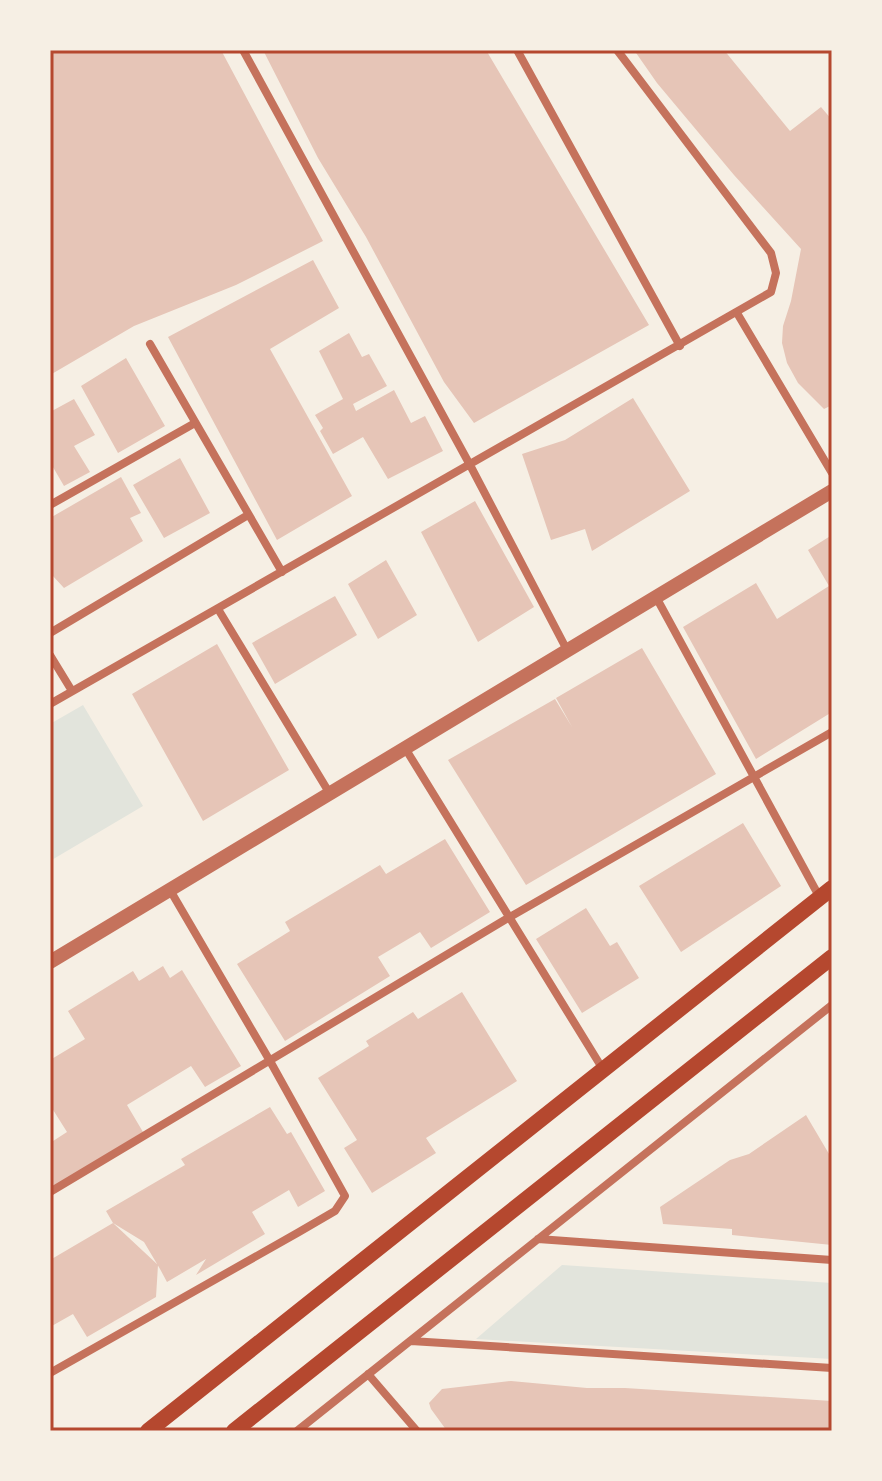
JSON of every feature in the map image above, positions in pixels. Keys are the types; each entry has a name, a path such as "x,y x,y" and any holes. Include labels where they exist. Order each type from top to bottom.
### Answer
{"main road":[{"path":"148,1431 826,893"},
{"path":"234,1431 832,957"}],"street":[{"path":"243,50 470,465 567,650"},
{"path":"50,704 771,292 776,273 771,253 617,50"},
{"path":"518,51 680,346"},
{"path":"737,313 832,473"},
{"path":"150,344 282,572"},
{"path":"50,505 195,423"},
{"path":"50,962 832,491"},
{"path":"50,633 248,515"},
{"path":"656,597 754,778 826,893"},
{"path":"218,609 330,794"},
{"path":"50,655 72,691"},
{"path":"50,1192 508,918 832,732"},
{"path":"405,748 604,1071"},
{"path":"50,1373 335,1211 345,1196 170,890"},
{"path":"297,1431 832,1005"},
{"path":"538,1239 832,1260"},
{"path":"410,1341 832,1368"},
{"path":"368,1374 417,1431"}],"shaded area":[{"path":"83,705 143,806 50,861 50,724"},
{"path":"562,1265 832,1283 832,1359 476,1339"}],"building":[{"path":"50,50 221,50 323,241 236,285 134,326 50,375"},
{"path":"263,50 486,50 649,325 474,423 444,382 366,237 318,158"},
{"path":"634,50 724,50 790,131 821,107 832,120 832,405 824,409 798,383 787,363 782,343 801,249 734,175 657,83"},
{"path":"313,260 339,308 270,349 352,496 277,540 168,337"},
{"path":"349,333 362,357 369,354 387,386 353,404 356,411 394,390 411,423 425,416 443,451 388,479 363,437 333,454 315,415 343,399 319,351"},
{"path":"126,358 165,426 118,453 81,386"},
{"path":"633,398 690,491 592,551 585,529 551,540 522,454 565,440"},
{"path":"74,399 95,435 74,446 90,472 64,486 50,462 50,412"},
{"path":"180,458 210,513 164,538 133,485"},
{"path":"121,477 141,513 130,518 143,541 64,588 50,576 50,518"},
{"path":"475,501 534,607 478,642 421,532"},
{"path":"832,535 832,712 756,759 683,627 756,583 777,619 829,586 808,550"},
{"path":"386,560 417,615 378,639 348,584"},
{"path":"335,596 357,635 275,684 252,643"},
{"path":"217,644 289,770 203,821 132,694"},
{"path":"642,648 716,774 526,885 448,760 555,699 572,727 556,698"},
{"path":"743,823 781,886 681,952 639,886"},
{"path":"445,839 490,912 431,948 420,932 378,957 390,976 285,1041 237,964 290,931 285,922 380,865 386,874"},
{"path":"586,908 610,946 617,942 639,978 582,1013 536,939"},
{"path":"163,966 170,978 182,970 241,1066 205,1087 191,1066 127,1105 143,1132 50,1189 50,1143 67,1132 50,1105 50,1060 85,1039 68,1011 133,971 139,981"},
{"path":"462,992 517,1081 426,1138 436,1153 372,1193 344,1148 357,1140 318,1078 369,1046 366,1041 413,1012 418,1019"},
{"path":"270,1107 287,1134 291,1132 325,1191 298,1207 289,1190 252,1212 265,1234 196,1275 206,1259 167,1282 158,1266 156,1297 87,1337 73,1314 50,1327 50,1260 113,1223 106,1211 185,1165 181,1159","holes":["113,1223 144,1242 157,1264"]},
{"path":"806,1115 832,1159 832,1245 732,1235 732,1229 663,1224 660,1207 730,1160 749,1154"},
{"path":"511,1381 832,1401 832,1431 447,1431 429,1403 442,1389"}]}
